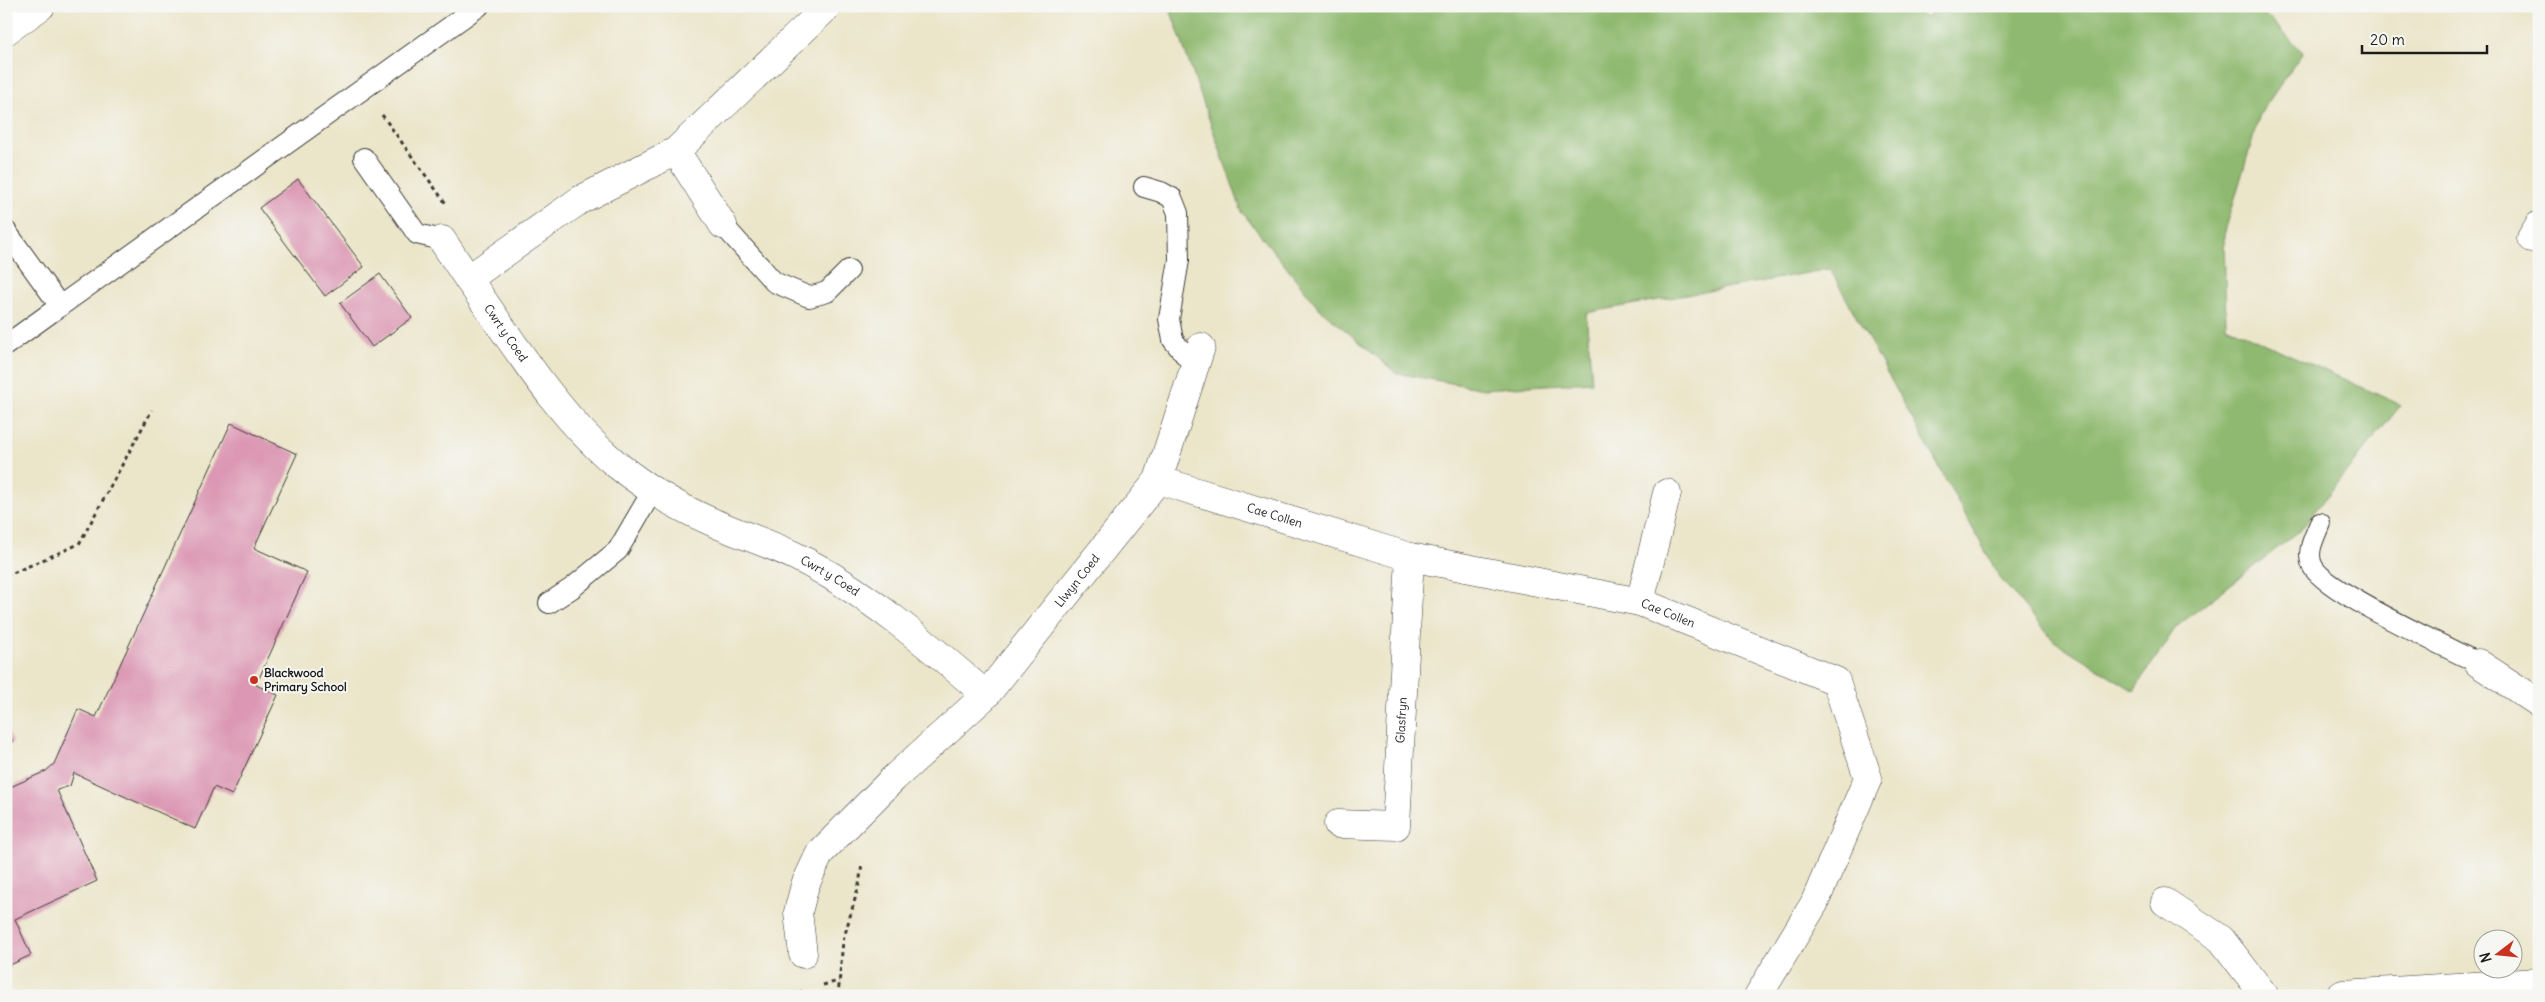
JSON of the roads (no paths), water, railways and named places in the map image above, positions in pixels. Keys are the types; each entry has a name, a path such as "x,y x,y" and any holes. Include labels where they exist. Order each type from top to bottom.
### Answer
{"street":[{"path":"6,31 41,6"},
{"path":"468,279 580,200 676,151 828,6"},
{"path":"676,151 723,226"},
{"name":"Cwrt y Coed","path":"442,240 468,279 568,415 616,464 653,490 708,520 795,556 830,574 916,637 986,695"},
{"name":"Llwyn Coed","path":"803,954 798,912 805,885 820,853 894,778 986,695 1158,480 1198,357"},
{"name":"Cae Collen","path":"1158,480 1410,557 1640,602 1836,681 1868,778 1814,904 1758,996"},
{"path":"1640,602 1667,493"},
{"name":"Glasfryn","path":"1338,824 1396,826 1410,557"},
{"path":"2478,662 2539,703"},
{"path":"2165,902 2221,939 2265,996"},
{"path":"2340,996 2343,994 2539,982"}],"lane":[{"path":"6,345 479,6"},
{"name":"Cwrt y Coed","path":"364,158 417,234 442,240"},
{"path":"1144,187 1161,192 1172,198 1178,213 1179,260 1168,319 1173,340 1198,357"},
{"path":"723,226 774,282 809,297 826,292 848,270"},
{"path":"6,231 60,306"},
{"path":"548,603 588,576 618,550 653,490"},
{"path":"2320,523 2309,552 2313,568 2338,591 2478,662"}],"place":[{"name":"Blackwood Primary School","path":"254,680"}]}
